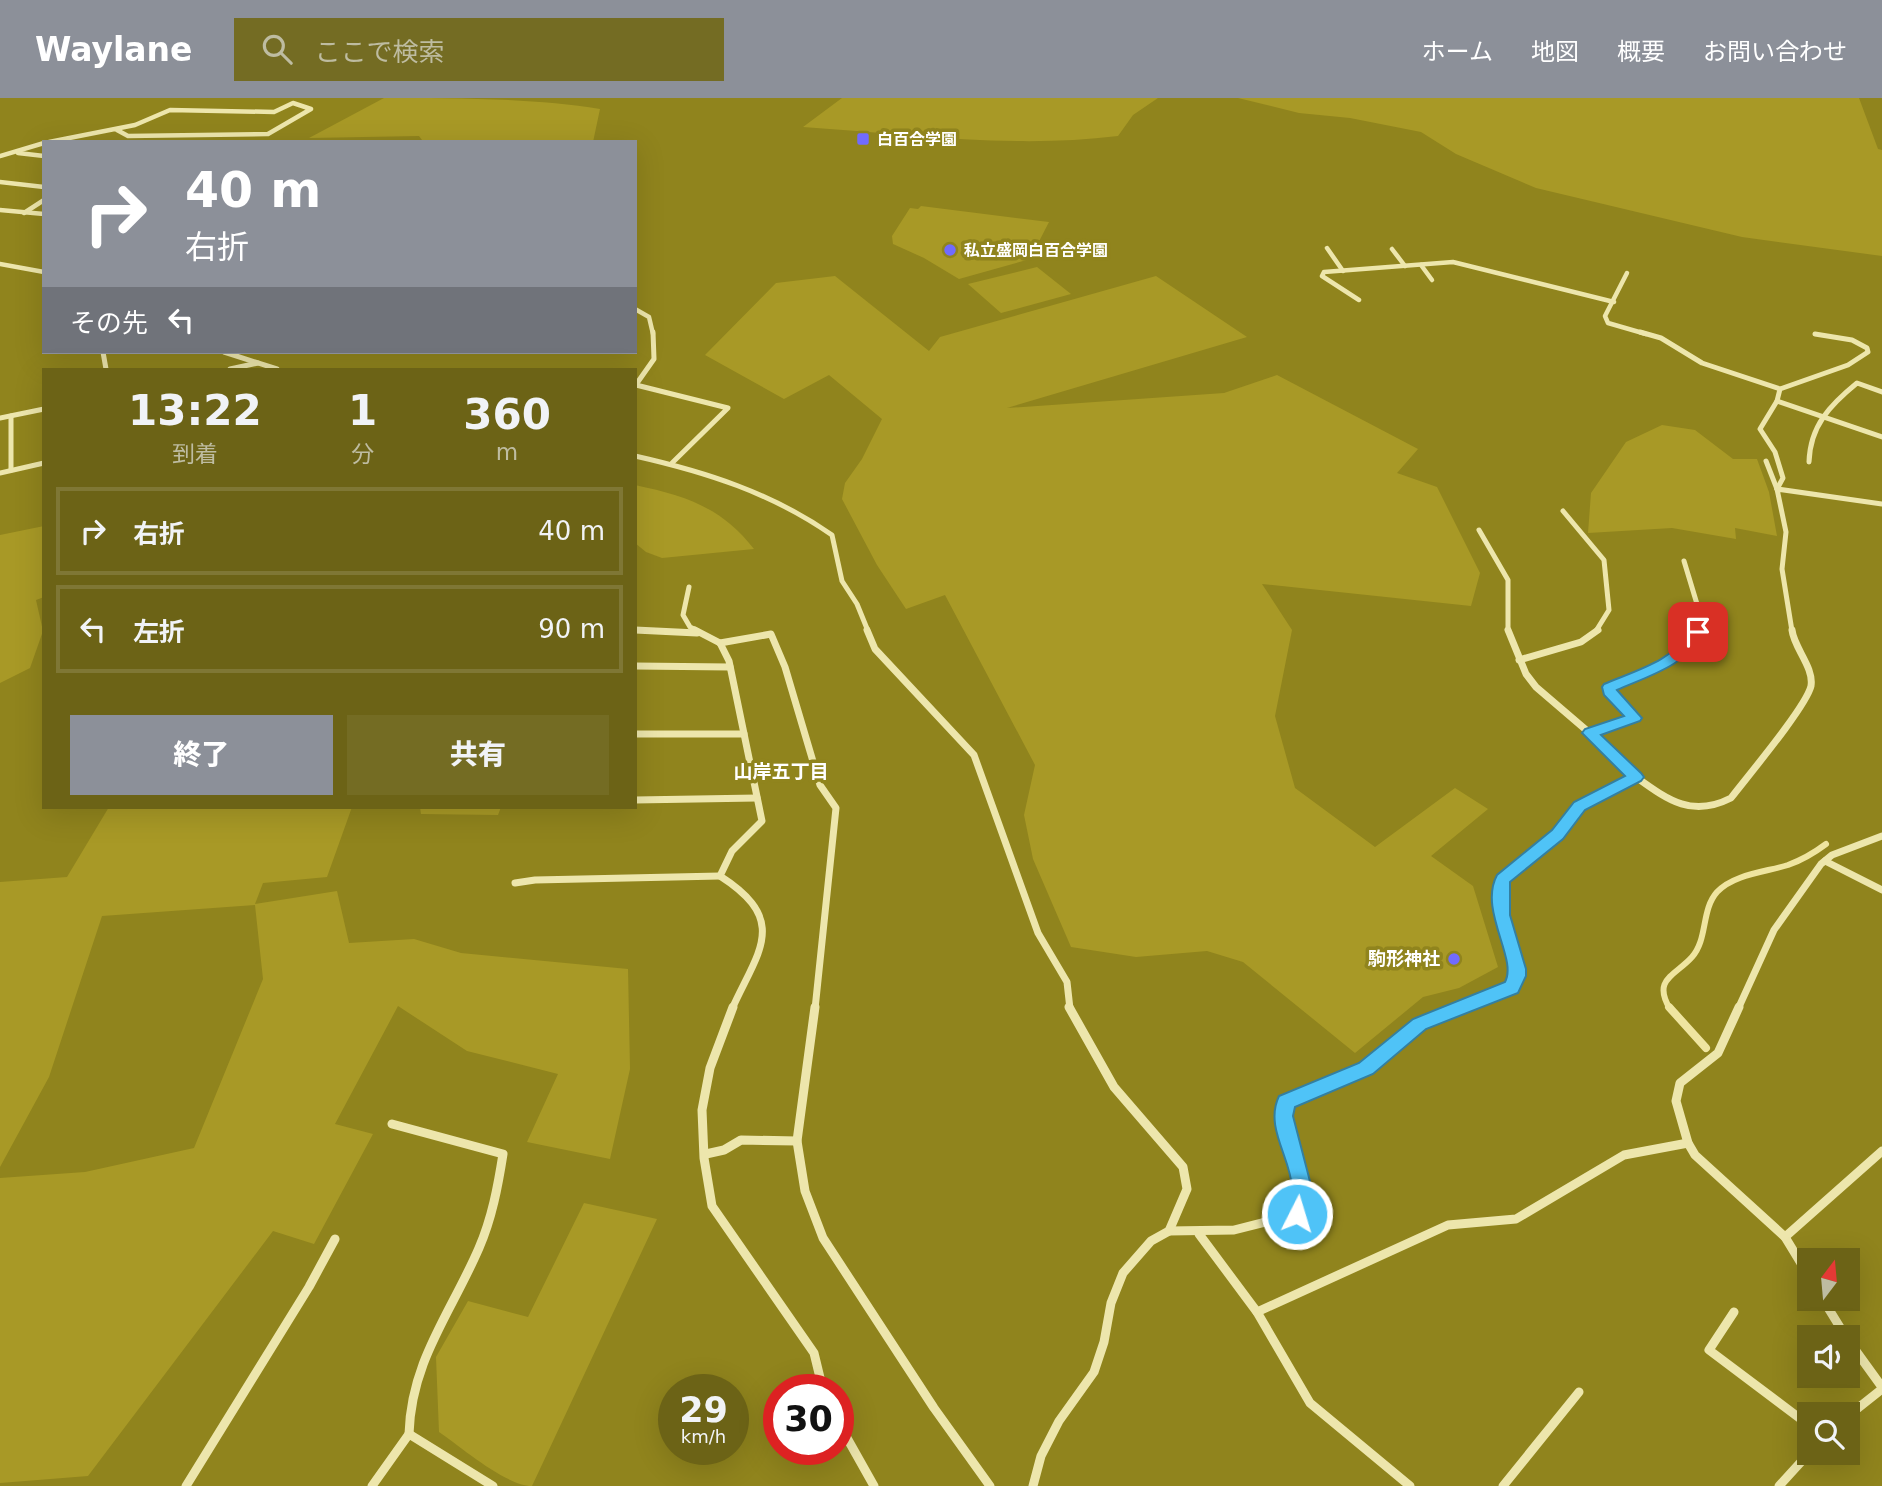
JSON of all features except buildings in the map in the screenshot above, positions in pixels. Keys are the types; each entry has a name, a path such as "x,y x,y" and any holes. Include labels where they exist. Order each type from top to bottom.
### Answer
{"street":[{"path":"60,140 117,130 170,110 274,112 293,103 311,109 309,113 268,134 128,136 117,130"},
{"path":"0,156 42,144"},
{"path":"14,152 42,156"},
{"path":"0,182 42,187"},
{"path":"23,214 42,201"},
{"path":"0,210 42,214"},
{"path":"1327,248 1343,271"},
{"path":"1392,249 1405,266"},
{"path":"1359,300 1322,276 1324,272 1453,262 1614,302"},
{"path":"0,264 42,272"},
{"path":"1421,265 1432,281"},
{"path":"1628,273 1605,316 1608,323 1661,338 1702,363 1780,389 1848,365 1868,352 1867,348 1852,340 1815,334"},
{"path":"637,310 652,319 652,343 656,353 652,365 637,385"},
{"path":"231,354 274,368"},
{"path":"235,368 259,363"},
{"path":"1809,462 1809,443 1822,416 1857,383 1882,393"},
{"path":"637,386 728,408 672,463"},
{"path":"1777,489 1783,478 1775,452 1760,429 1777,401 1780,389"},
{"path":"1777,401 1882,437"},
{"path":"0,418 42,409"},
{"path":"11,416 11,470"},
{"path":"637,456 672,463 737,482 767,494 787,504 832,535 842,581 857,604 875,649 974,755 1038,933 1067,982 1070,1013 1114,1087 1183,1167 1187,1189 1169,1231"},
{"path":"1479,530 1508,580 1508,635 1519,660 1536,687 1636,777 1672,802 1688,807 1720,806 1731,798 1801,704 1811,685 1808,668 1793,639 1782,569 1786,532 1777,489 1766,461"},
{"path":"0,473 42,463"},
{"path":"1777,489 1882,504"},
{"path":"1519,660 1587,638 1600,628 1609,610 1604,560 1563,511"},
{"path":"1590,733 1635,718 1609,687 1672,661 1692,643 1698,632 1697,608 1684,561"},
{"path":"690,587 683,615 690,627 720,643 771,634 785,667 820,785 836,808 797,1141 805,1191 823,1238 934,1408 990,1486"},
{"path":"637,630 701,633"},
{"path":"720,643 730,667 762,821 732,851 720,876"},
{"path":"637,666 730,667"},
{"path":"637,734 744,734"},
{"path":"1033,1486 1041,1456 1059,1421 1094,1372 1104,1342 1111,1303 1123,1273 1151,1241 1169,1231 1199,1234 1245,1229 1297,1214 1302,1189 1283,1116 1286,1102 1366,1069 1419,1024 1511,988 1517,976 1517,969 1501,915 1500,896 1505,875 1557,835 1580,806 1636,777"},
{"path":"637,800 757,799"},
{"path":"1797,1257 1785,1237 1695,1155 1688,1143 1676,1101 1680,1083 1717,1053 1774,930 1825,861 1832,855 1882,836"},
{"path":"1825,861 1882,890"},
{"path":"515,883 535,880 720,876 732,883 753,906 763,925 763,942 757,965 736,1001 712,1065 702,1110 712,1206 814,1353 819,1374"},
{"path":"372,1486 409,1434 408,1412 418,1373 430,1343 479,1249 495,1200 503,1154 392,1124"},
{"path":"706,1154 724,1150 741,1140 797,1141"},
{"path":"1257,1312 1448,1225 1516,1219 1624,1155 1688,1143"},
{"path":"1785,1237 1882,1151"},
{"path":"1199,1234 1257,1312 1310,1403 1410,1486"},
{"path":"186,1486 309,1287 335,1239"},
{"path":"1734,1312 1709,1350 1797,1416"},
{"path":"1860,1357 1882,1388 1860,1406"},
{"path":"1503,1486 1579,1392"},
{"path":"409,1434 493,1486"},
{"path":"854,1450 874,1486"},
{"path":"1779,1486 1798,1465"}],"shaded area":[{"path":"384,98 521,101 600,109 593,140 422,140 419,136 309,138"},
{"path":"842,98 1158,98 1133,115 1118,136 1079,140 1000,141 803,127"},
{"path":"1238,98 1859,98 1878,149 1882,150 1882,256 1742,237 1536,188 1456,154 1421,132 1350,118 1299,113"},
{"path":"921,206 1049,222 1030,259 959,279 924,258 893,244 892,236 910,208 918,209"},
{"path":"1037,267 1071,294 1001,313 968,284"},
{"path":"835,276 929,351 940,337 1156,276 1247,337 1007,408 1224,393 1277,375 1418,449 1397,473 1437,487 1480,573 1471,606 1262,584 1292,630 1275,716 1295,788 1375,847 1455,788 1488,809 1431,856 1473,886 1498,967 1459,988 1423,997 1355,1053 1243,962 1207,951 1136,957 1071,947 1033,859 1024,815 1035,765 945,595 906,609 877,565 842,499 845,483 862,459 882,419 829,375 784,399 705,355 776,283"},
{"path":"1662,425 1695,430 1733,459 1757,459 1769,492 1777,536 1735,528 1736,539 1672,528 1588,533 1591,493 1626,442"},
{"path":"637,486 701,505 729,523 754,549 662,558 646,552 637,545"},
{"path":"42,526 42,598 36,600 42,634 30,668 0,683 0,535"},
{"path":"108,809 351,809 327,877 263,883 255,904 337,891 349,943 414,939 461,953 628,969 630,1069 610,1159 527,1142 558,1074 467,1051 398,1006 335,1124 373,1134 314,1244 273,1231 88,1476 0,1483 0,1178 85,1172 194,1148 263,979 255,905 102,916 49,1077 0,1167 0,882 67,877"},
{"path":"420,809 500,809 498,815 421,814"},
{"path":"584,1203 657,1219 532,1486 521,1484 497,1473 439,1432 436,1357 468,1301 528,1317"}],"waterway":[{"path":"1669,1007 1663,991 1665,984 1697,950 1709,907 1717,892 1741,877 1798,861 1826,844"},
{"path":"1669,1007 1706,1048"}],"place":[{"name":"白百合学園","path":"863,139"},
{"name":"私立盛岡白百合学園","path":"950,250"},
{"name":"駒形神社","path":"1454,959"}],"district":[{"name":"山岸五丁目","path":"781,771"}],"route":[{"path":"1297,1214 1302,1189 1283,1116 1286,1102 1366,1069 1419,1024 1511,988 1517,976 1517,969 1501,915 1501,882 1505,875 1528,860 1557,835 1580,806 1636,777 1590,733 1635,718 1609,687 1672,661 1692,643 1698,632"}]}
